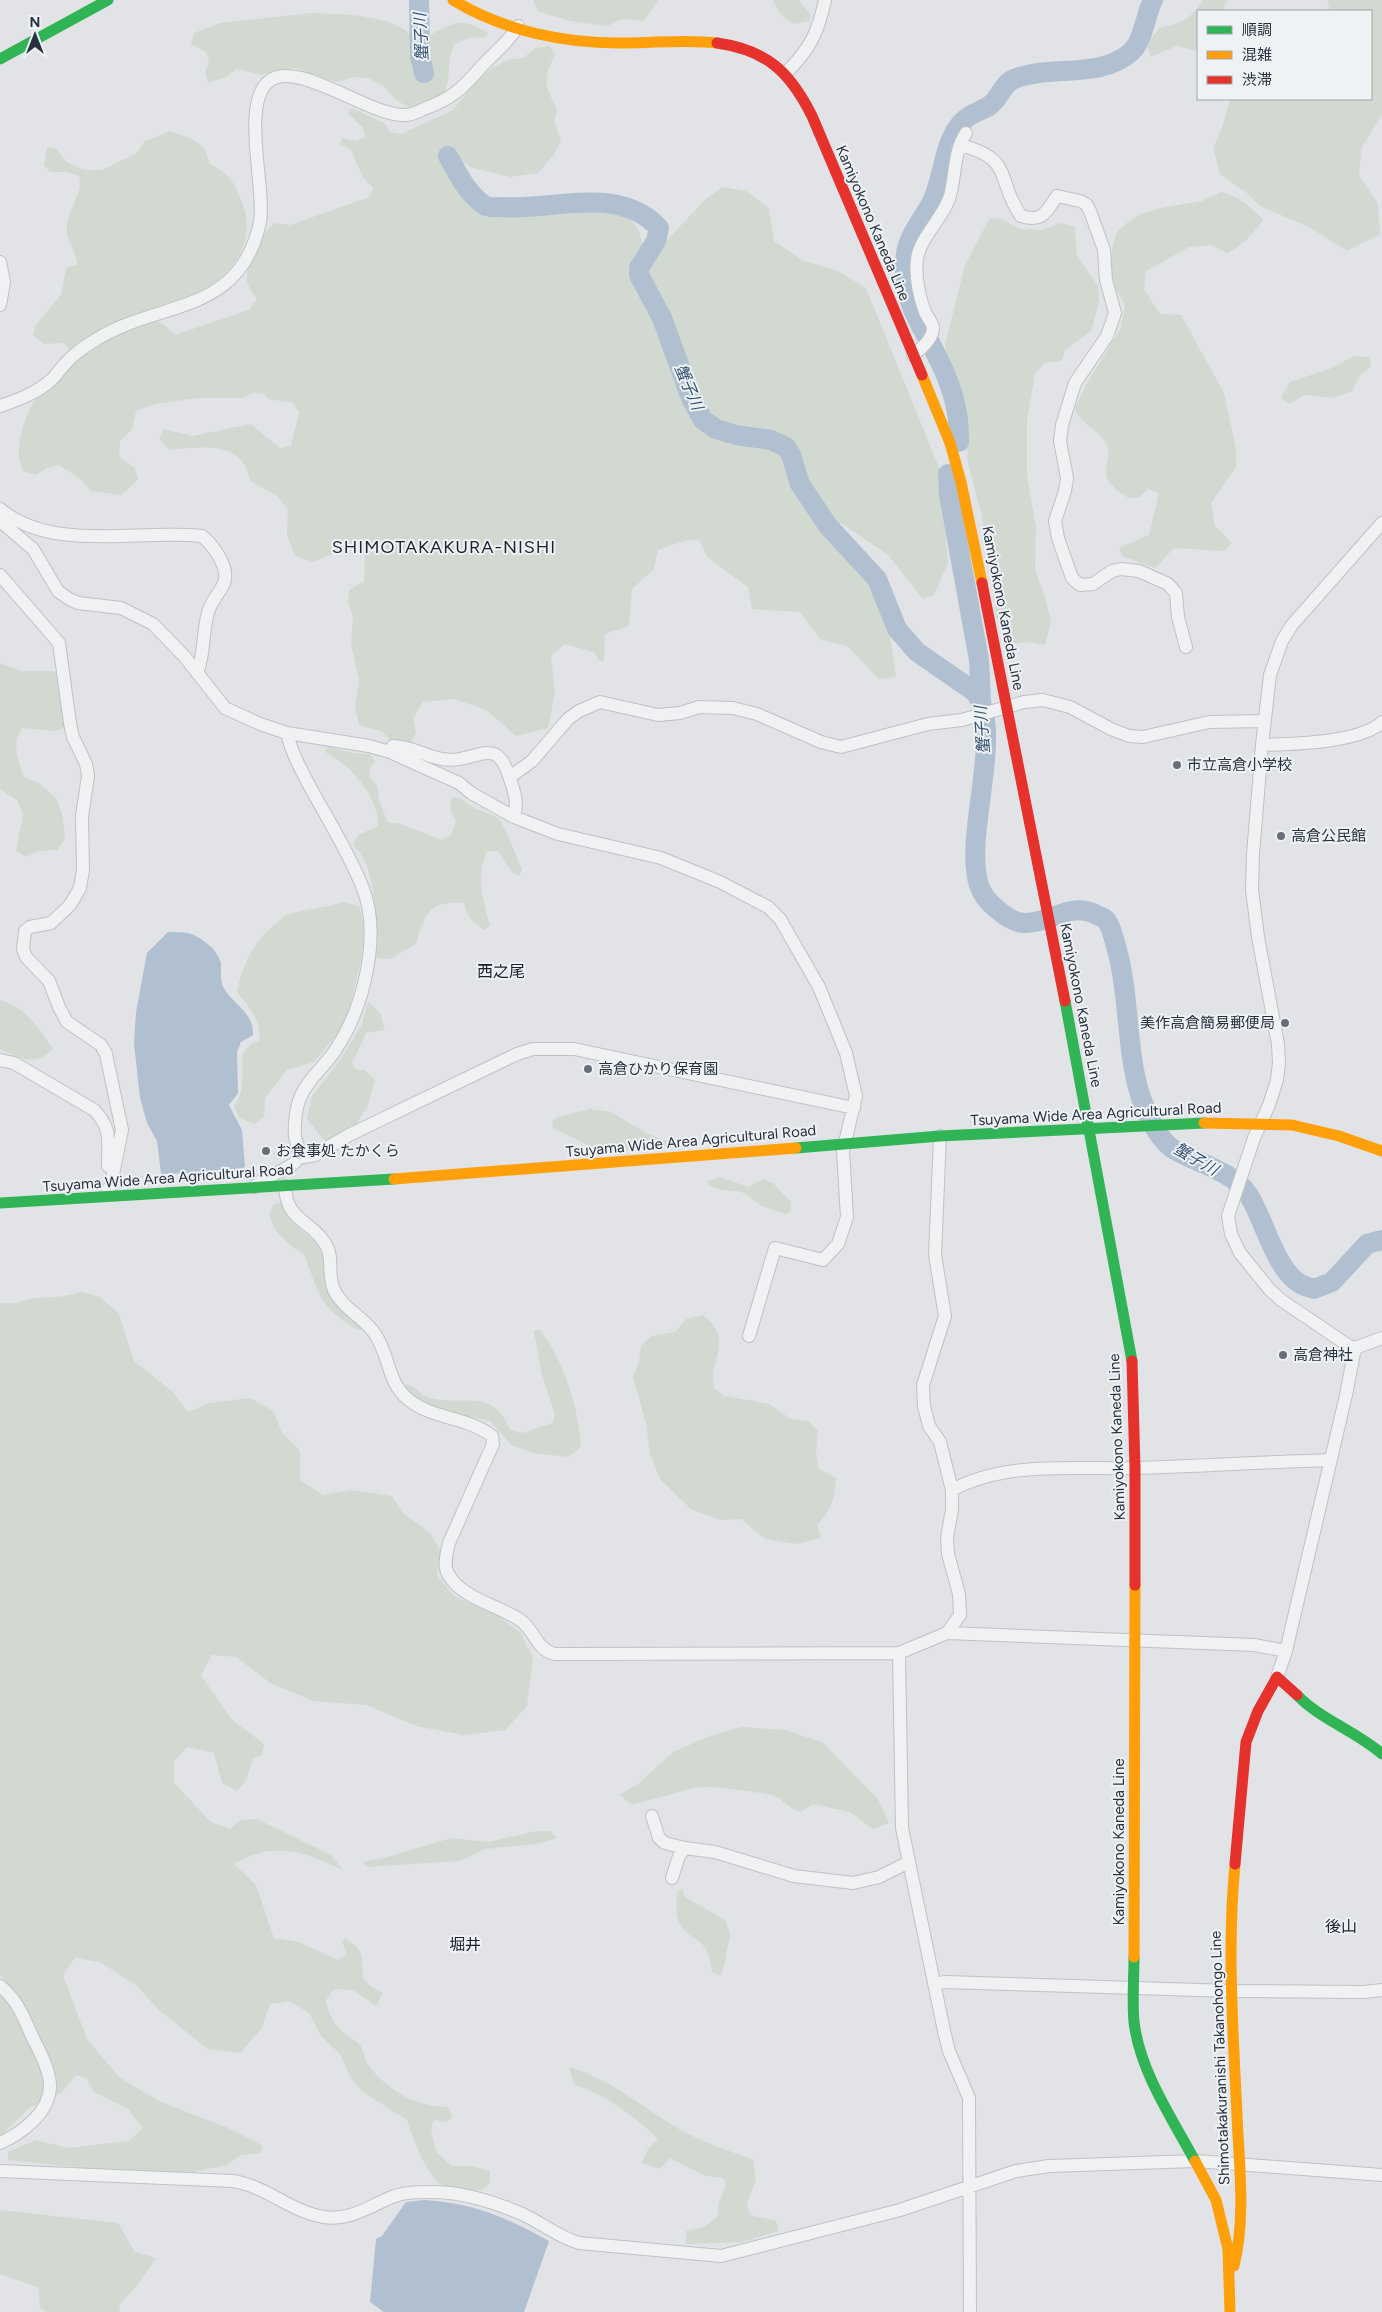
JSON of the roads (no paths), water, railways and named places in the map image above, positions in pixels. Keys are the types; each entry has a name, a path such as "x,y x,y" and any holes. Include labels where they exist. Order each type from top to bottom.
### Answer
{"main road":[{"path":"0,59 108,0"},
{"name":"Kamiyokono Kaneda Line","path":"453,0 473,12 566,39 585,42 730,44 753,51 786,73 798,89 812,116 917,352 950,443 961,482 1051,925 1126,1321 1132,1363 1135,1468 1134,2022 1149,2074 1216,2200 1224,2225 1228,2249 1230,2312"},
{"name":"Tsuyama Wide Area Agricultural Road","path":"0,1204 108,1193 285,1186 426,1177 844,1143 1089,1128 1260,1122 1312,1129 1382,1151"},
{"path":"1277,1677 1286,1682 1299,1699 1311,1708 1352,1732 1382,1754"},
{"name":"Shimotakakuranishi Takanohongo Line","path":"1230,2276 1236,2262 1240,2241 1239,2164 1230,1991 1232,1897 1246,1742 1258,1711 1277,1677"}],"street":[{"path":"786,73 813,41 819,29 825,0"},
{"path":"0,406 33,392 52,380 74,354 96,339 135,319 186,306 204,298 225,284 240,268 251,249 260,222 261,206 255,131 261,92 268,81 280,77 300,76 386,112 408,115 448,100 458,93 506,45 518,26"},
{"path":"917,352 933,334 934,326 921,302 917,261 919,249 948,201 954,184 960,145 966,133"},
{"path":"960,145 990,156 1000,166 1021,216 1029,218 1040,217 1048,212 1057,196 1080,201 1086,204 1090,211 1104,250 1106,280 1115,313 1107,336 1075,383 1062,425 1060,441 1066,478 1065,491 1055,521 1058,538 1072,578 1080,585 1093,584 1112,571 1122,569 1140,571 1168,584 1176,593 1178,617 1186,647"},
{"path":"0,262 4,282 0,305"},
{"path":"0,509 20,523 33,529 119,536 202,536 224,566 226,575 208,611 201,664 198,673"},
{"path":"0,521 33,549 58,591 69,600 78,603 121,608 139,615 153,624 198,673 225,708 260,724 287,732 369,746 390,752 452,780 514,817 558,834 661,858 720,882 768,907 780,919 819,987 846,1053 856,1096 844,1143 848,1218 838,1244 823,1260 775,1248 749,1336"},
{"path":"1355,1348 1281,1300 1240,1253 1231,1234 1228,1216 1260,1122 1277,1080 1279,1062 1278,1044 1263,973 1252,890 1255,823 1270,675 1282,640 1292,625 1382,523"},
{"path":"0,575 59,643 65,673 66,704 73,737 86,764 88,776 82,816 83,870 80,888 70,905 51,923 30,927 25,931 22,940 26,957 49,981 59,1008 67,1022 101,1045 106,1054 122,1130 108,1193"},
{"path":"510,777 532,761 568,719 579,711 600,702 658,715 680,713 708,706 733,708 757,714 821,742 841,747 928,724 975,716 1043,700 1070,706 1129,736 1143,737 1209,722 1264,721"},
{"path":"1262,745 1351,737 1367,732 1382,722"},
{"path":"255,1187 261,1179 294,1163 298,1158 299,1152 295,1136 300,1099 310,1080 335,1051 345,1036 362,987 372,937 371,922 362,886 296,760 287,732"},
{"path":"390,752 393,746 407,746 432,757 453,760 490,752 498,754 504,760 517,803 514,817"},
{"path":"298,1158 315,1155 349,1135 517,1054 533,1049 581,1050 816,1098 854,1108"},
{"path":"0,1060 14,1063 24,1068 94,1110 103,1120 108,1130 108,1193"},
{"path":"940,1136 935,1255 946,1316 923,1385 924,1406 929,1426 940,1442 952,1490 952,1510 947,1537 948,1554 960,1603 960,1615 947,1633"},
{"path":"285,1186 285,1199 290,1210 326,1244 330,1280 337,1295 376,1335 398,1390 411,1402 469,1423 492,1436 493,1444 449,1543 446,1560 447,1573 458,1586 522,1622 543,1650 555,1654 899,1653 947,1633 1254,1645 1286,1651"},
{"path":"1355,1348 1382,1338"},
{"path":"1277,1677 1286,1651 1346,1395 1355,1348"},
{"path":"952,1490 961,1485 1000,1474 1027,1470 1135,1468 1331,1460"},
{"path":"899,1653 900,1801 902,1828 950,2051 969,2098 971,2120 968,2185 970,2312"},
{"path":"652,1816 659,1838 665,1843 751,1861 781,1873 840,1883 853,1883 879,1877 909,1862"},
{"path":"672,1878 679,1856 685,1848"},
{"path":"935,1984 945,1982 1230,1991 1364,1992 1382,1990"},
{"path":"0,1986 22,2015 40,2052 50,2084 48,2096 40,2112 27,2127 0,2143"},
{"path":"0,2171 233,2181 247,2183 305,2212 325,2217 343,2218 394,2196 411,2192 432,2192 491,2203 521,2214 565,2239 579,2243 721,2256 900,2210 1016,2170 1048,2166 1196,2161 1382,2175"}],"water":[{"path":"168,932 193,935 203,940 213,949 220,959 223,987 244,1011 253,1027 253,1035 241,1042 237,1052 238,1093 229,1105 242,1130 245,1167 233,1172 161,1174 157,1141 147,1123 140,1098 134,1043 136,1012 147,953"},
{"path":"424,2200 474,2208 503,2218 549,2241 524,2312 384,2312 370,2302 376,2239 382,2236 406,2202"}],"waterway":[{"name":"蟹子川","path":"419,0 420,56 424,73"},
{"path":"959,442 958,418 953,396 940,363 911,304 905,271 909,243 936,193 949,144 958,127 972,115 993,103 1010,81 1043,72 1090,69 1104,66 1118,61 1131,52 1142,34 1153,0"},
{"name":"蟹子川","path":"448,156 467,189 486,206 522,207 584,202 605,203 624,207 643,215 659,228 656,241 639,268 639,275 662,318 691,398 703,420 716,429 736,435 771,440 786,447 791,455 800,484 828,526 877,579 897,629 917,652 975,692 983,710 986,732 975,864 980,889 984,896 1001,912 1018,922 1035,922 1077,910 1095,914 1106,920 1113,934 1121,969 1131,1053 1139,1092 1151,1120 1161,1137 1173,1149 1223,1173 1241,1186 1254,1204 1276,1254 1290,1276 1301,1284 1314,1289 1332,1282 1367,1244 1382,1240"},
{"path":"948,474 949,495 979,660 981,700"}],"place":[{"name":"市立高倉小学校","path":"1177,765"},
{"name":"高倉公民館","path":"1281,836"},
{"name":"美作高倉簡易郵便局","path":"1285,1023"},
{"name":"高倉ひかり保育園","path":"588,1069"},
{"name":"お食事処 たかくら","path":"266,1151"},
{"name":"高倉神社","path":"1283,1355"}],"district":[{"name":"SHIMOTAKAKURA-NISHI","path":"444,547"},
{"name":"西之尾","path":"501,971"},
{"name":"後山","path":"1341,1926"},
{"name":"堀井","path":"465,1944"}]}
